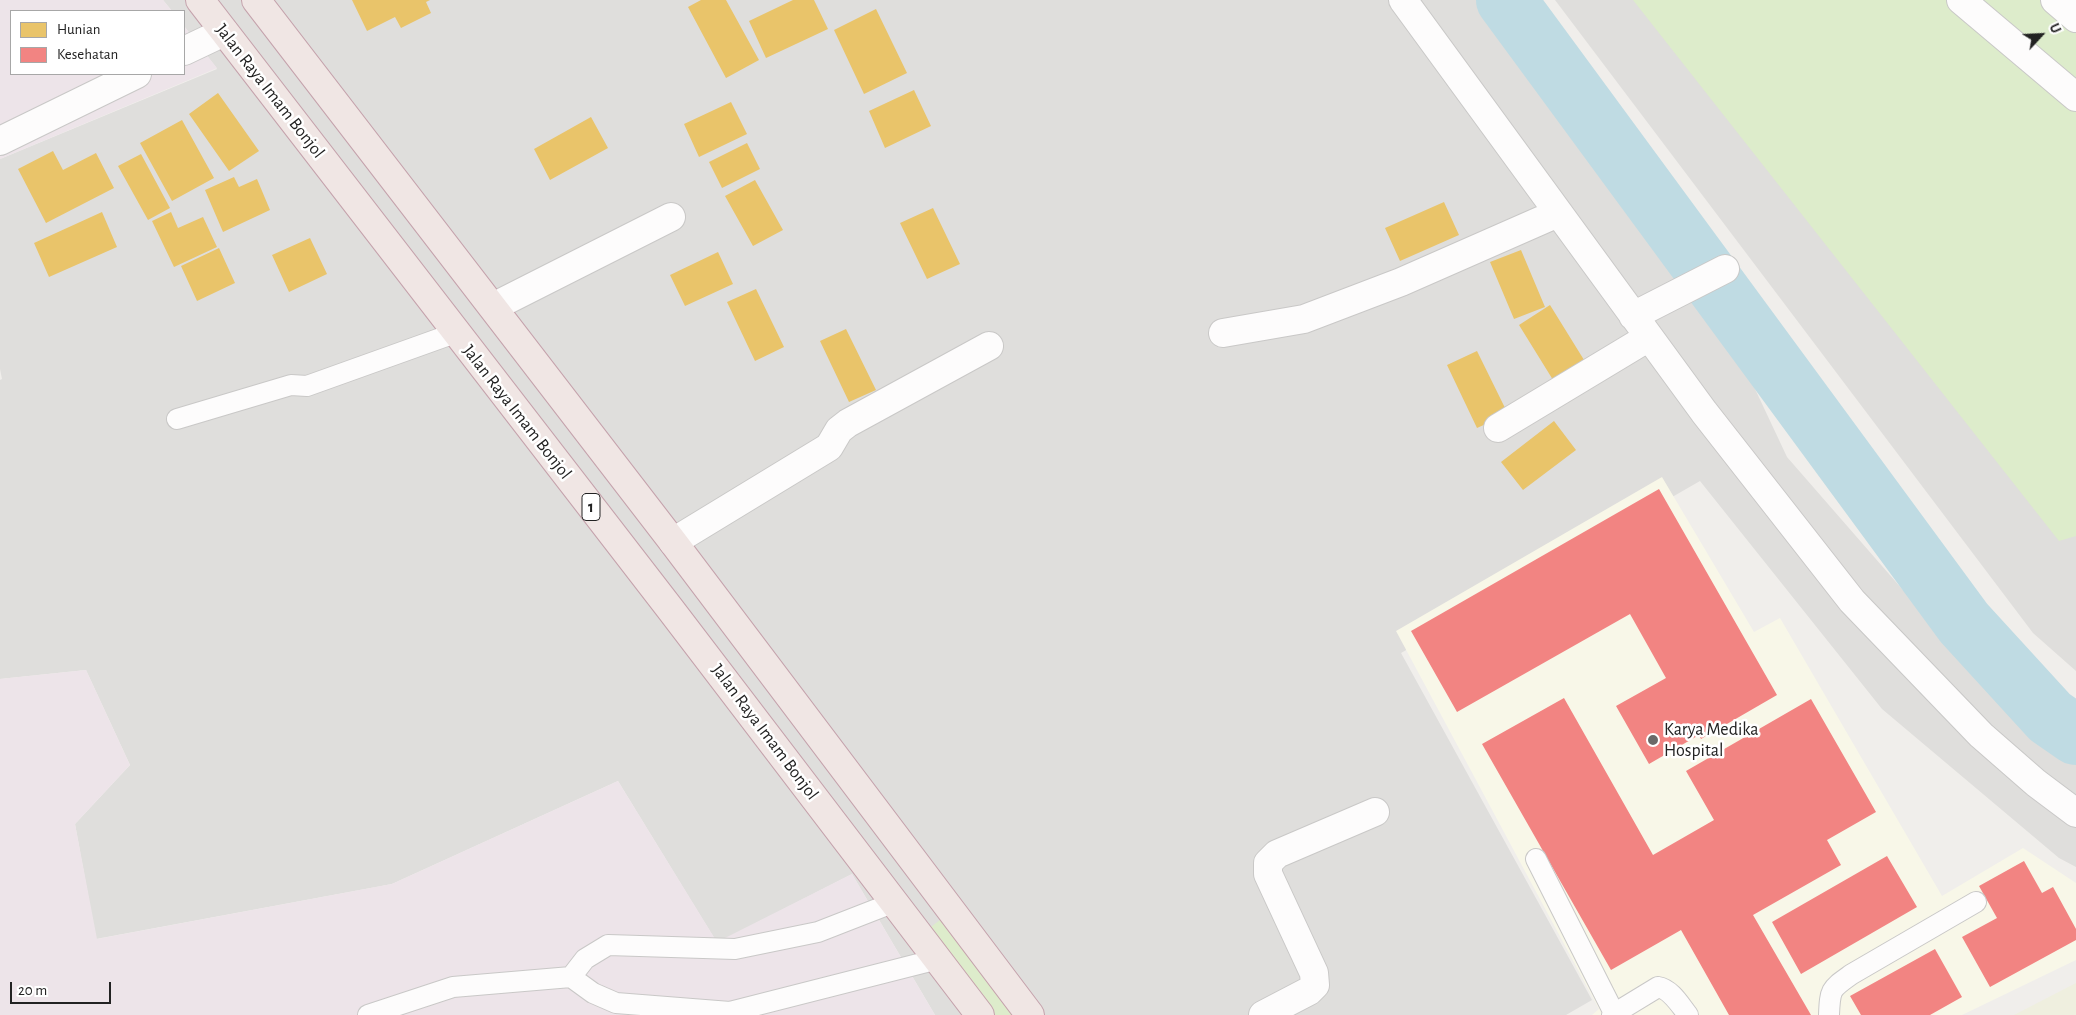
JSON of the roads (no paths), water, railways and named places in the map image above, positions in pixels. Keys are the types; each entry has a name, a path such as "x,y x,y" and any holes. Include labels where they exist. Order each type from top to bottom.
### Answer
{"highway":[{"name":"Jalan Raya Imam Bonjol","path":"200,0 980,1015"},
{"path":"256,0 673,542 1030,1015"},
{"path":"920,935 952,911"}],"street":[{"path":"1403,0 1704,412 1852,601 1981,735 2036,784 2076,813"},
{"path":"1961,0 2076,97"},
{"path":"2055,0 2076,18"},
{"path":"185,51 224,32"},
{"path":"0,141 135,75"},
{"path":"1223,333 1304,319 1401,282 1558,213"},
{"path":"493,308 672,217"},
{"path":"1498,428 1641,327 1684,291 1722,271"},
{"path":"673,542 829,447 839,430 848,423 989,346"},
{"path":"1263,1015 1309,991 1315,984 1314,972 1268,874 1268,863 1277,854 1375,812"}],"lane":[{"path":"177,419 291,385 307,386 455,333"},
{"path":"1536,859 1613,1014 1658,987 1664,988 1688,1015"},
{"path":"572,977 585,959 608,945 735,949 818,932 895,902"},
{"path":"1829,1015 1830,996 1834,987 1852,974 1976,902"},
{"path":"368,1015 453,987 572,977 593,992 616,1003 730,1012 938,959"}],"waterway":[{"path":"1506,0 1964,623 2050,717 2076,735"}],"place":[{"name":"Karya Medika Hospital","path":"1653,740"}]}
